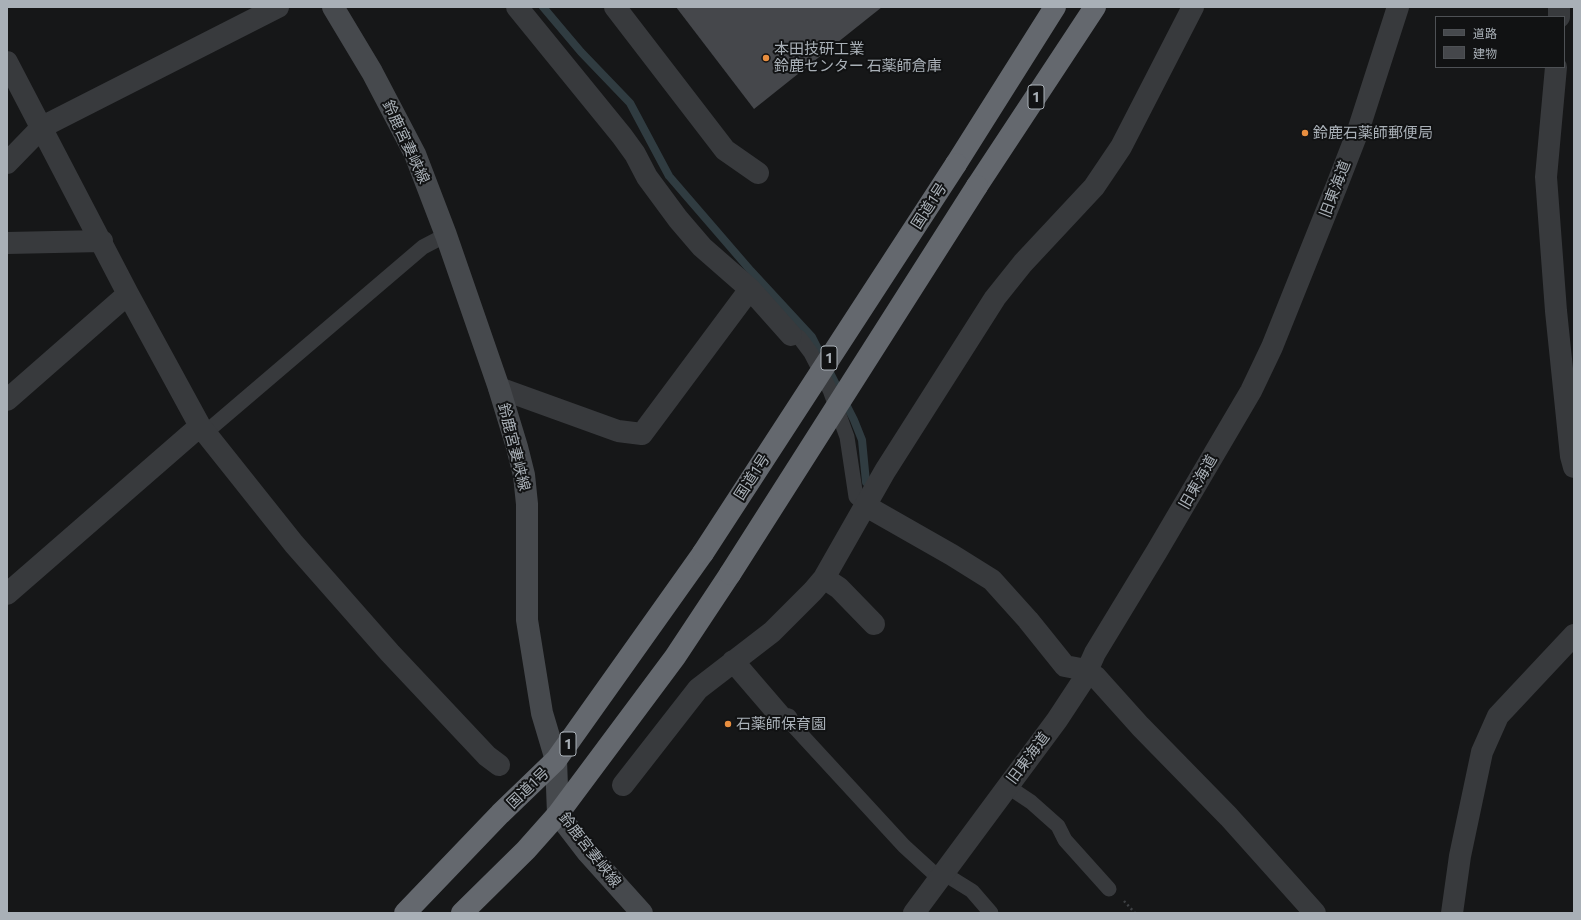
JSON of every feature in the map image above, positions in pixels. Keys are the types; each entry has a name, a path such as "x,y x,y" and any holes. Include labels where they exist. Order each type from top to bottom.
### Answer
{"highway":[{"name":"国道1号","path":"405,913 500,814 556,760 703,553 956,164 1055,7"},
{"name":"国道1号","path":"462,913 526,850 558,814 675,657 730,574 977,186 1095,7"}],"main road":[{"name":"鈴鹿宮妻峡線","path":"333,7 372,72 415,154 446,235 499,388 524,475 528,504 527,620 542,713 556,760 558,814 588,853 642,913"}],"street":[{"path":"7,163 42,127 278,7"},
{"path":"517,7 622,136 635,154 647,177 678,219 702,247 750,289 791,335"},
{"path":"615,7 725,150 758,173"},
{"path":"623,785 698,689 772,632 824,578 885,472 995,298 1023,263 1094,187 1122,147 1193,7"},
{"name":"旧東海道","path":"914,913 1061,713 1082,682 1094,653 1208,465 1260,372 1358,131 1398,7"},
{"path":"7,62 102,241 128,294 202,429 294,544 390,653 487,756 499,765"},
{"path":"1556,68 1546,176 1556,311 1571,456 1574,467"},
{"path":"7,243 102,241"},
{"path":"499,388 618,431 642,434 750,289"},
{"path":"7,400 128,294"},
{"path":"7,594 202,429"},
{"path":"866,506 952,555 992,580 1028,620 1065,666 1086,670 1096,677 1140,726 1229,818 1315,913"},
{"path":"824,578 839,588 874,624"},
{"path":"1452,913 1460,856 1482,752 1498,716 1574,635"},
{"path":"733,661 782,718 787,719"}],"lane":[{"path":"202,429 423,247 446,235"},
{"path":"791,335 799,337 811,353 830,390 847,437 856,496 866,506"},
{"path":"787,719 904,846 941,875 972,891 991,913"},
{"path":"1007,786 1031,802 1058,826 1065,840 1109,889"}],"building":[{"name":"本田技研工業 鈴鹿センター 石薬師倉庫","path":"676,7 882,7 754,109"}],"waterway":[{"path":"543,7 581,52 630,103 669,176 751,271 812,337 854,420 862,440 866,482"}],"place":[{"name":"本田技研工業 鈴鹿センター 石薬師倉庫","path":"766,58"},
{"name":"鈴鹿石薬師郵便局","path":"1305,133"},
{"name":"石薬師保育園","path":"728,724"}]}
